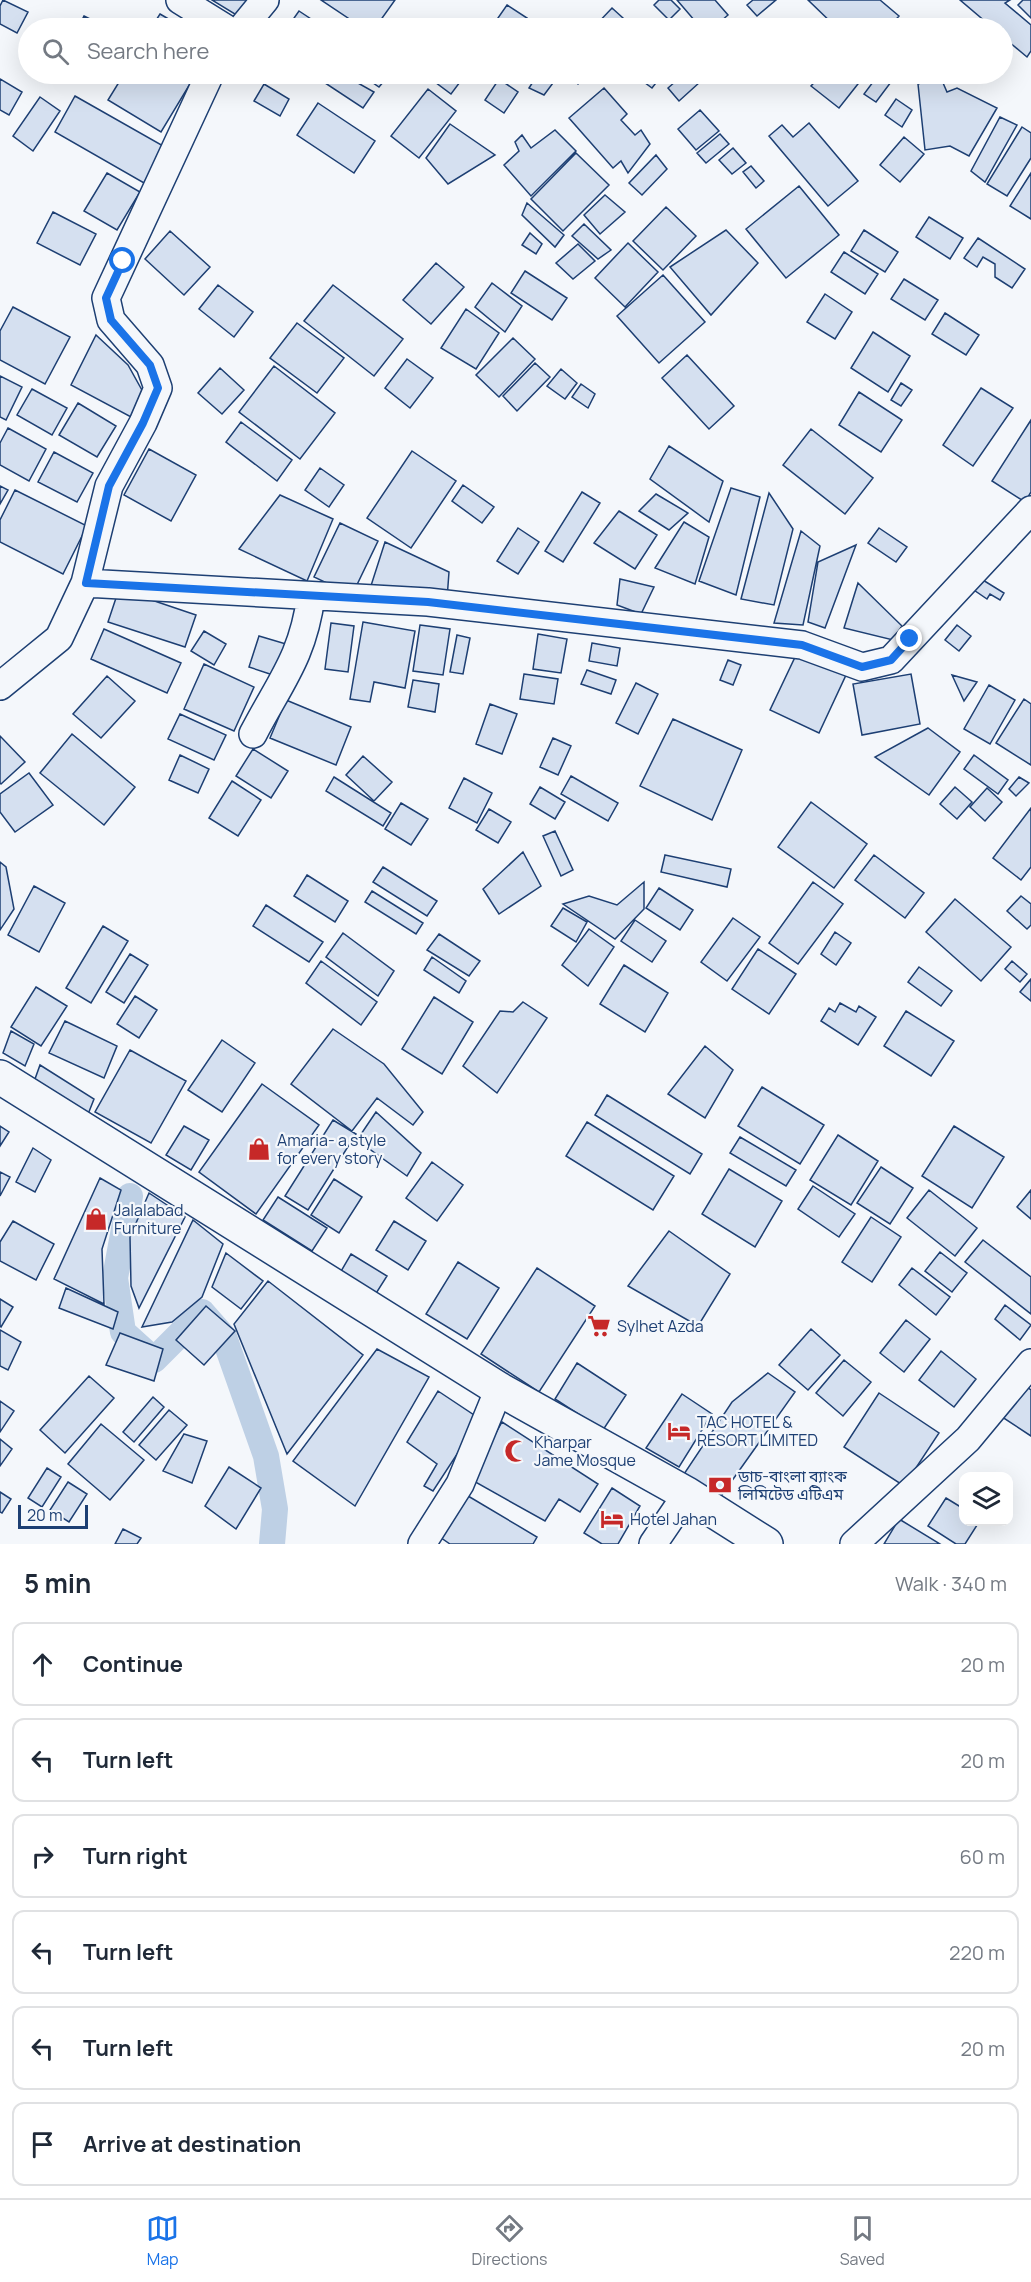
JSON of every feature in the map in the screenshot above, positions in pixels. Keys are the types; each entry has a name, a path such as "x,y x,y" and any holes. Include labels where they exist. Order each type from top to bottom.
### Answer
{"highway":[{"path":"0,1077 499,1389 687,1494 766,1544"}],"street":[{"path":"180,0 209,18"},
{"path":"250,18 265,0"},
{"path":"0,686 59,638 86,583 109,486 143,423 158,388 150,365 111,320 106,298 205,84"},
{"path":"86,583 428,602 802,645 862,667 891,660 1031,510"},
{"path":"253,734 300,650 307,627 311,596"},
{"path":"854,1544 968,1439 1031,1364"},
{"path":"422,1544 460,1484 499,1389"},
{"path":"653,1544 687,1494"}],"building":[{"path":"3,0 28,12 25,18 18,18 17,33 0,24 0,6"},
{"path":"212,0 255,0 244,18"},
{"path":"321,0 395,0 382,18 348,18"},
{"path":"659,0 671,0 680,9 671,18 667,18 654,5"},
{"path":"677,0 715,0 728,15 725,18 692,18"},
{"path":"753,0 776,0 757,16 747,5"},
{"path":"808,0 880,0 899,16 897,18 827,18"},
{"path":"960,0 1010,0 1005,3 1031,25 1031,51 1027,57 1013,45 1013,18 981,18"},
{"path":"1023,0 1031,0 1031,18 1018,5"},
{"path":"507,5 527,18 498,18"},
{"path":"612,8 623,18 603,18"},
{"path":"299,11 310,18 294,18"},
{"path":"0,79 22,92 9,115 0,110"},
{"path":"118,84 190,84 161,132 108,100"},
{"path":"264,84 289,99 280,116 254,101"},
{"path":"327,84 360,84 374,92 363,108"},
{"path":"438,84 458,84 451,94"},
{"path":"496,84 506,84 518,92 504,113 485,100"},
{"path":"532,84 552,84 544,95 529,88"},
{"path":"673,84 698,84 679,101 668,88"},
{"path":"813,84 858,84 839,108 811,86"},
{"path":"872,84 890,84 876,102 864,94"},
{"path":"918,84 944,84 947,92 957,88 997,108 969,156 950,146 925,150"},
{"path":"604,88 627,114 621,120 635,135 641,130 650,144 628,173 621,161 613,168 569,118"},
{"path":"428,89 456,111 419,158 391,136"},
{"path":"75,96 165,147 144,183 55,132"},
{"path":"40,97 60,111 33,151 13,136"},
{"path":"896,99 912,110 902,127 885,115"},
{"path":"318,103 375,141 354,173 297,135"},
{"path":"700,110 719,131 696,150 678,129"},
{"path":"1000,117 1017,125 985,182 971,171"},
{"path":"809,123 858,181 828,206 769,136 782,125 793,137"},
{"path":"450,124 495,155 448,184 426,158"},
{"path":"1022,127 1031,133 1031,158 1007,196 987,184"},
{"path":"555,130 576,151 531,196 504,165 519,151 515,142 522,135 531,148"},
{"path":"720,134 729,144 706,163 697,153"},
{"path":"904,137 924,154 900,182 880,165"},
{"path":"733,148 746,163 732,174 719,160"},
{"path":"576,153 609,185 563,231 531,199"},
{"path":"656,155 667,169 642,195 629,183"},
{"path":"751,166 764,181 756,188 743,172"},
{"path":"107,173 140,192 117,230 84,211"},
{"path":"1031,173 1031,219 1010,206"},
{"path":"799,186 839,235 786,278 746,229"},
{"path":"605,195 625,212 600,234 584,215"},
{"path":"527,203 564,235 555,247 522,215"},
{"path":"666,207 696,236 663,270 633,241"},
{"path":"53,212 96,234 80,265 37,243"},
{"path":"929,217 963,238 950,259 916,237"},
{"path":"584,224 611,250 598,259 572,236"},
{"path":"726,230 758,263 711,315 670,267"},
{"path":"864,230 898,252 885,272 851,251"},
{"path":"170,231 210,267 184,295 145,259"},
{"path":"530,233 542,244 536,254 522,245"},
{"path":"978,238 1025,269 1012,288 995,277 995,264 983,257 977,267 964,258"},
{"path":"628,243 658,272 625,307 595,278"},
{"path":"578,244 595,261 573,279 556,263"},
{"path":"844,252 878,274 865,294 831,272"},
{"path":"436,263 464,287 431,324 403,300"},
{"path":"525,271 567,298 552,320 511,293"},
{"path":"663,275 705,322 659,363 617,316"},
{"path":"904,279 938,300 925,320 891,299"},
{"path":"492,283 522,306 505,332 475,307"},
{"path":"218,285 253,312 234,337 199,309"},
{"path":"333,285 403,339 374,376 304,321"},
{"path":"825,294 852,312 835,339 807,322"},
{"path":"13,307 70,337 45,384 0,360 0,331"},
{"path":"466,309 499,333 476,369 441,348"},
{"path":"945,313 979,335 966,355 932,334"},
{"path":"297,323 344,358 317,393 270,358"},
{"path":"873,332 910,356 888,392 851,368"},
{"path":"96,335 128,365 143,392 131,417 71,385"},
{"path":"513,338 535,359 499,397 476,375"},
{"path":"687,355 734,406 709,429 662,378"},
{"path":"407,359 433,378 410,408 385,388"},
{"path":"535,363 550,377 517,411 503,396"},
{"path":"274,366 335,413 300,459 239,412"},
{"path":"220,368 244,390 222,414 198,393"},
{"path":"561,369 577,383 565,399 547,386"},
{"path":"0,376 22,387 6,420 0,417"},
{"path":"901,383 912,390 901,406 891,400"},
{"path":"581,384 595,394 588,408 572,397"},
{"path":"981,388 1013,408 973,466 943,445"},
{"path":"32,389 67,408 52,435 17,415"},
{"path":"859,392 902,420 881,452 839,425"},
{"path":"78,403 116,426 97,457 59,435"},
{"path":"1031,420 1031,492 1025,502 992,481"},
{"path":"241,422 292,460 277,481 226,442"},
{"path":"8,428 46,449 29,481 0,465 0,443"},
{"path":"811,429 873,478 845,514 783,465"},
{"path":"669,446 723,481 709,522 650,479"},
{"path":"149,449 196,475 171,521 124,495"},
{"path":"412,451 456,481 411,548 367,518"},
{"path":"54,452 93,473 77,502 38,482"},
{"path":"320,468 344,485 329,507 305,490"},
{"path":"463,485 494,507 482,523 452,501"},
{"path":"0,486 8,490 0,504"},
{"path":"731,488 760,497 736,595 699,581"},
{"path":"15,490 87,526 63,574 0,542 0,520"},
{"path":"582,492 600,503 563,562 545,551"},
{"path":"769,493 793,529 774,605 741,599"},
{"path":"656,494 688,513 669,530 639,511"},
{"path":"280,495 333,519 307,581 239,549"},
{"path":"619,511 657,535 635,569 594,543"},
{"path":"684,522 709,537 695,584 655,568"},
{"path":"340,523 378,541 352,595 314,577"},
{"path":"518,528 539,542 518,574 497,561"},
{"path":"879,528 907,547 896,562 868,543"},
{"path":"801,531 820,546 803,625 774,623"},
{"path":"385,542 449,572 447,599 368,595"},
{"path":"856,545 825,628 808,622 818,562"},
{"path":"978,577 1004,593 1000,600 990,594 987,599 971,588"},
{"path":"620,579 654,587 641,614 617,605"},
{"path":"858,583 902,626 893,640 844,628"},
{"path":"119,589 196,615 185,647 108,622"},
{"path":"363,622 415,631 405,688 374,682 370,702 350,699"},
{"path":"331,623 354,626 348,672 325,669"},
{"path":"420,625 450,629 443,675 413,671"},
{"path":"957,625 971,636 959,651 945,640"},
{"path":"104,629 181,663 167,693 91,659"},
{"path":"204,631 226,644 214,665 191,651"},
{"path":"538,634 567,639 561,673 533,669"},
{"path":"457,635 470,638 463,674 450,672"},
{"path":"259,636 286,644 276,676 249,667"},
{"path":"592,643 620,648 617,666 589,661"},
{"path":"797,653 846,675 819,733 770,710"},
{"path":"728,660 741,665 733,685 720,680"},
{"path":"204,664 254,687 234,731 184,709"},
{"path":"587,670 616,680 611,694 581,684"},
{"path":"524,674 558,679 554,704 520,699"},
{"path":"911,674 920,724 862,735 853,684"},
{"path":"952,675 977,682 964,701"},
{"path":"107,676 135,701 101,738 73,714"},
{"path":"413,680 439,684 435,712 408,707"},
{"path":"636,683 658,694 638,734 616,723"},
{"path":"989,685 1015,700 990,744 964,729"},
{"path":"1024,699 1031,704 1031,765 996,743"},
{"path":"286,700 351,727 336,765 270,738"},
{"path":"490,704 517,714 502,754 476,744"},
{"path":"180,714 226,735 214,760 168,739"},
{"path":"673,719 742,750 712,820 640,786"},
{"path":"928,728 960,752 929,795 875,757"},
{"path":"72,734 135,787 104,825 40,773"},
{"path":"0,736 25,762 1,784 0,783"},
{"path":"553,738 571,746 558,775 540,767"},
{"path":"253,749 288,771 271,798 236,776"},
{"path":"180,755 209,769 198,793 169,780"},
{"path":"974,755 1008,780 998,794 964,769"},
{"path":"363,756 392,782 374,801 346,775"},
{"path":"29,773 53,805 15,832 0,812 0,794"},
{"path":"571,776 618,803 608,821 561,794"},
{"path":"334,777 391,813 383,826 326,791"},
{"path":"1019,777 1029,783 1016,796 1009,789"},
{"path":"464,778 492,793 477,823 449,808"},
{"path":"232,781 261,800 238,836 209,818"},
{"path":"540,787 565,802 555,819 530,804"},
{"path":"955,787 972,802 957,819 940,804"},
{"path":"987,788 1002,802 985,821 970,807"},
{"path":"811,802 867,844 834,888 778,847"},
{"path":"401,803 428,819 411,845 385,829"},
{"path":"1031,808 1031,867 1021,880 993,858"},
{"path":"489,809 511,822 498,843 476,830"},
{"path":"555,831 573,870 561,876 543,836"},
{"path":"523,852 541,886 499,914 483,889"},
{"path":"665,855 731,869 727,887 661,872"},
{"path":"874,855 924,893 905,918 855,880"},
{"path":"0,862 6,867 14,909 0,930"},
{"path":"383,867 437,901 427,916 373,882"},
{"path":"307,875 348,901 335,922 294,896"},
{"path":"644,882 644,909 615,939 563,904 589,896 617,905"},
{"path":"813,882 843,904 798,964 769,943"},
{"path":"34,886 65,903 39,952 8,935"},
{"path":"659,888 693,910 680,930 646,908"},
{"path":"372,891 423,923 416,934 365,902"},
{"path":"1021,896 1031,904 1031,925 1027,929 1007,911"},
{"path":"955,899 1011,947 981,981 926,932"},
{"path":"266,905 323,942 309,962 253,926"},
{"path":"563,908 587,922 576,942 551,926"},
{"path":"733,918 760,937 727,981 701,962"},
{"path":"635,920 666,941 652,962 621,941"},
{"path":"103,926 128,941 91,1003 66,988"},
{"path":"589,929 614,947 588,986 562,965"},
{"path":"835,932 851,943 836,965 821,954"},
{"path":"343,933 394,971 378,996 326,957"},
{"path":"439,934 480,961 469,976 427,950"},
{"path":"758,949 796,974 769,1014 732,989"},
{"path":"130,954 148,965 124,1003 106,992"},
{"path":"432,957 466,981 459,993 424,970"},
{"path":"321,961 377,1002 361,1025 306,983"},
{"path":"1012,961 1027,974 1020,982 1005,969"},
{"path":"624,965 668,993 645,1032 600,1004"},
{"path":"919,967 952,991 941,1006 908,982"},
{"path":"1031,979 1031,1001 1020,992"},
{"path":"36,987 67,1006 41,1046 11,1027"},
{"path":"135,996 157,1010 139,1038 117,1024"},
{"path":"434,997 473,1022 442,1074 402,1049"},
{"path":"523,1002 547,1018 497,1093 463,1066 500,1011 513,1012"},
{"path":"840,1003 856,1012 859,1006 876,1017 858,1045 821,1021 829,1008 835,1012"},
{"path":"906,1011 954,1041 931,1076 884,1046"},
{"path":"65,1021 117,1046 104,1078 49,1053"},
{"path":"333,1029 384,1064 423,1112 413,1125 377,1098 352,1131 291,1084"},
{"path":"11,1031 34,1044 25,1066 3,1053"},
{"path":"222,1040 255,1063 222,1112 188,1090"},
{"path":"705,1046 733,1070 705,1118 668,1094"},
{"path":"130,1050 186,1081 151,1143 95,1112"},
{"path":"40,1065 94,1099 83,1127 30,1093"},
{"name":"Amaria- a style for every story","path":"262,1084 319,1125 256,1214 199,1172"},
{"path":"762,1087 824,1125 800,1164 738,1126"},
{"path":"607,1095 702,1154 690,1174 595,1115"},
{"path":"376,1112 421,1153 407,1176 357,1140"},
{"path":"333,1120 356,1134 308,1210 285,1196"},
{"path":"587,1122 674,1176 653,1210 566,1156"},
{"path":"0,1126 9,1132 0,1146"},
{"path":"184,1126 209,1140 191,1170 166,1155"},
{"path":"954,1126 1004,1157 972,1208 922,1176"},
{"path":"838,1135 878,1161 851,1205 810,1180"},
{"path":"740,1137 796,1170 786,1186 730,1153"},
{"path":"33,1148 51,1160 35,1192 16,1182"},
{"path":"432,1162 463,1185 437,1221 406,1198"},
{"path":"881,1167 913,1188 890,1224 857,1203"},
{"path":"729,1169 782,1201 755,1247 702,1214"},
{"path":"0,1172 10,1177 0,1196"},
{"name":"Jalalabad Furniture","path":"100,1178 121,1190 102,1249 104,1304 54,1279"},
{"path":"334,1179 362,1197 339,1233 311,1215"},
{"path":"813,1186 855,1214 839,1237 798,1209"},
{"path":"929,1190 977,1228 955,1256 907,1218"},
{"path":"1031,1190 1031,1219 1017,1207"},
{"path":"149,1193 185,1217 139,1308 131,1286 130,1237"},
{"path":"278,1197 327,1228 312,1251 263,1220"},
{"path":"871,1217 901,1237 872,1282 842,1262"},
{"path":"193,1220 223,1244 202,1297 172,1322 142,1327"},
{"path":"13,1221 54,1244 36,1280 0,1261 0,1242"},
{"path":"394,1221 426,1241 408,1270 376,1250"},
{"path":"669,1231 730,1274 698,1326 628,1286"},
{"path":"983,1240 1031,1277 1031,1314 965,1262"},
{"path":"940,1252 967,1273 952,1292 925,1271"},
{"path":"226,1253 263,1281 241,1309 212,1287"},
{"path":"351,1254 387,1276 375,1295 340,1273"},
{"path":"458,1262 499,1288 467,1339 426,1314"},
{"path":"537,1268 595,1306 539,1392 481,1354"},
{"path":"912,1268 950,1297 936,1315 899,1285"},
{"path":"268,1281 363,1355 287,1454 234,1324"},
{"path":"66,1288 118,1312 113,1329 59,1308"},
{"path":"0,1299 13,1307 1,1327 0,1326"},
{"path":"1005,1305 1031,1325 1020,1340 995,1319"},
{"path":"206,1306 235,1331 204,1365 176,1340"},
{"path":"906,1320 930,1339 904,1372 880,1353"},
{"path":"811,1329 840,1355 808,1390 779,1365"},
{"path":"0,1330 21,1342 8,1370 0,1366"},
{"path":"120,1333 163,1349 154,1381 106,1365"},
{"path":"377,1349 429,1377 355,1506 293,1461"},
{"path":"941,1351 976,1379 954,1407 919,1380"},
{"path":"844,1360 871,1382 843,1416 816,1393"},
{"path":"577,1363 626,1395 603,1430 555,1399"},
{"path":"768,1373 795,1392 719,1499 684,1474 732,1402"},
{"path":"89,1376 114,1398 65,1453 40,1430"},
{"path":"1020,1382 1031,1390 1031,1436 999,1415"},
{"path":"438,1391 480,1419 433,1491 424,1486 437,1464 407,1442"},
{"path":"879,1393 939,1433 904,1486 844,1447"},
{"name":"TAC HOTEL & RESORT LIMITED","path":"682,1394 712,1414 679,1467 646,1448"},
{"path":"153,1397 164,1407 134,1442 123,1432"},
{"path":"0,1401 14,1411 0,1432"},
{"path":"169,1410 187,1425 156,1460 139,1445"},
{"name":"Kharpar Jame Mosque","path":"502,1422 598,1484 580,1512 559,1499 545,1521 470,1479"},
{"path":"101,1424 144,1460 110,1500 68,1464"},
{"path":"184,1434 207,1441 192,1483 163,1471"},
{"path":"0,1439 12,1449 0,1466"},
{"path":"229,1467 261,1488 236,1529 205,1506"},
{"path":"47,1468 61,1477 42,1507 28,1498"},
{"path":"68,1482 87,1494 69,1522 50,1510"},
{"name":"Hotel Jahan","path":"612,1488 640,1506 618,1544 602,1544 584,1533"},
{"path":"0,1492 11,1499 2,1513 0,1512"},
{"path":"463,1493 537,1537 533,1544 450,1544 437,1535"},
{"path":"946,1498 959,1506 959,1526 976,1526 965,1544 956,1544 928,1526"},
{"path":"899,1519 940,1544 884,1544"},
{"path":"123,1529 141,1538 137,1544 115,1544"}],"waterway":[{"path":"130,1196 115,1278 123,1332 154,1360 202,1312 224,1337 266,1456 275,1509 272,1544"}],"place":[{"name":"Amaria- a style for every story","path":"259,1149"},
{"name":"Jalalabad Furniture","path":"96,1219"},
{"name":"Sylhet Azda","path":"599,1326"},
{"name":"TAC HOTEL & RESORT LIMITED","path":"679,1431"},
{"name":"Kharpar Jame Mosque","path":"516,1451"},
{"name":"ডাচ-বাংলা ব্যাংক লিমিটেড এটিএম","path":"720,1485"},
{"name":"Hotel Jahan","path":"612,1519"}],"route":[{"path":"123,261 106,298 111,320 150,365 158,388 143,423 109,486 86,583 428,602 802,645 862,667 891,660 910,639"}]}
